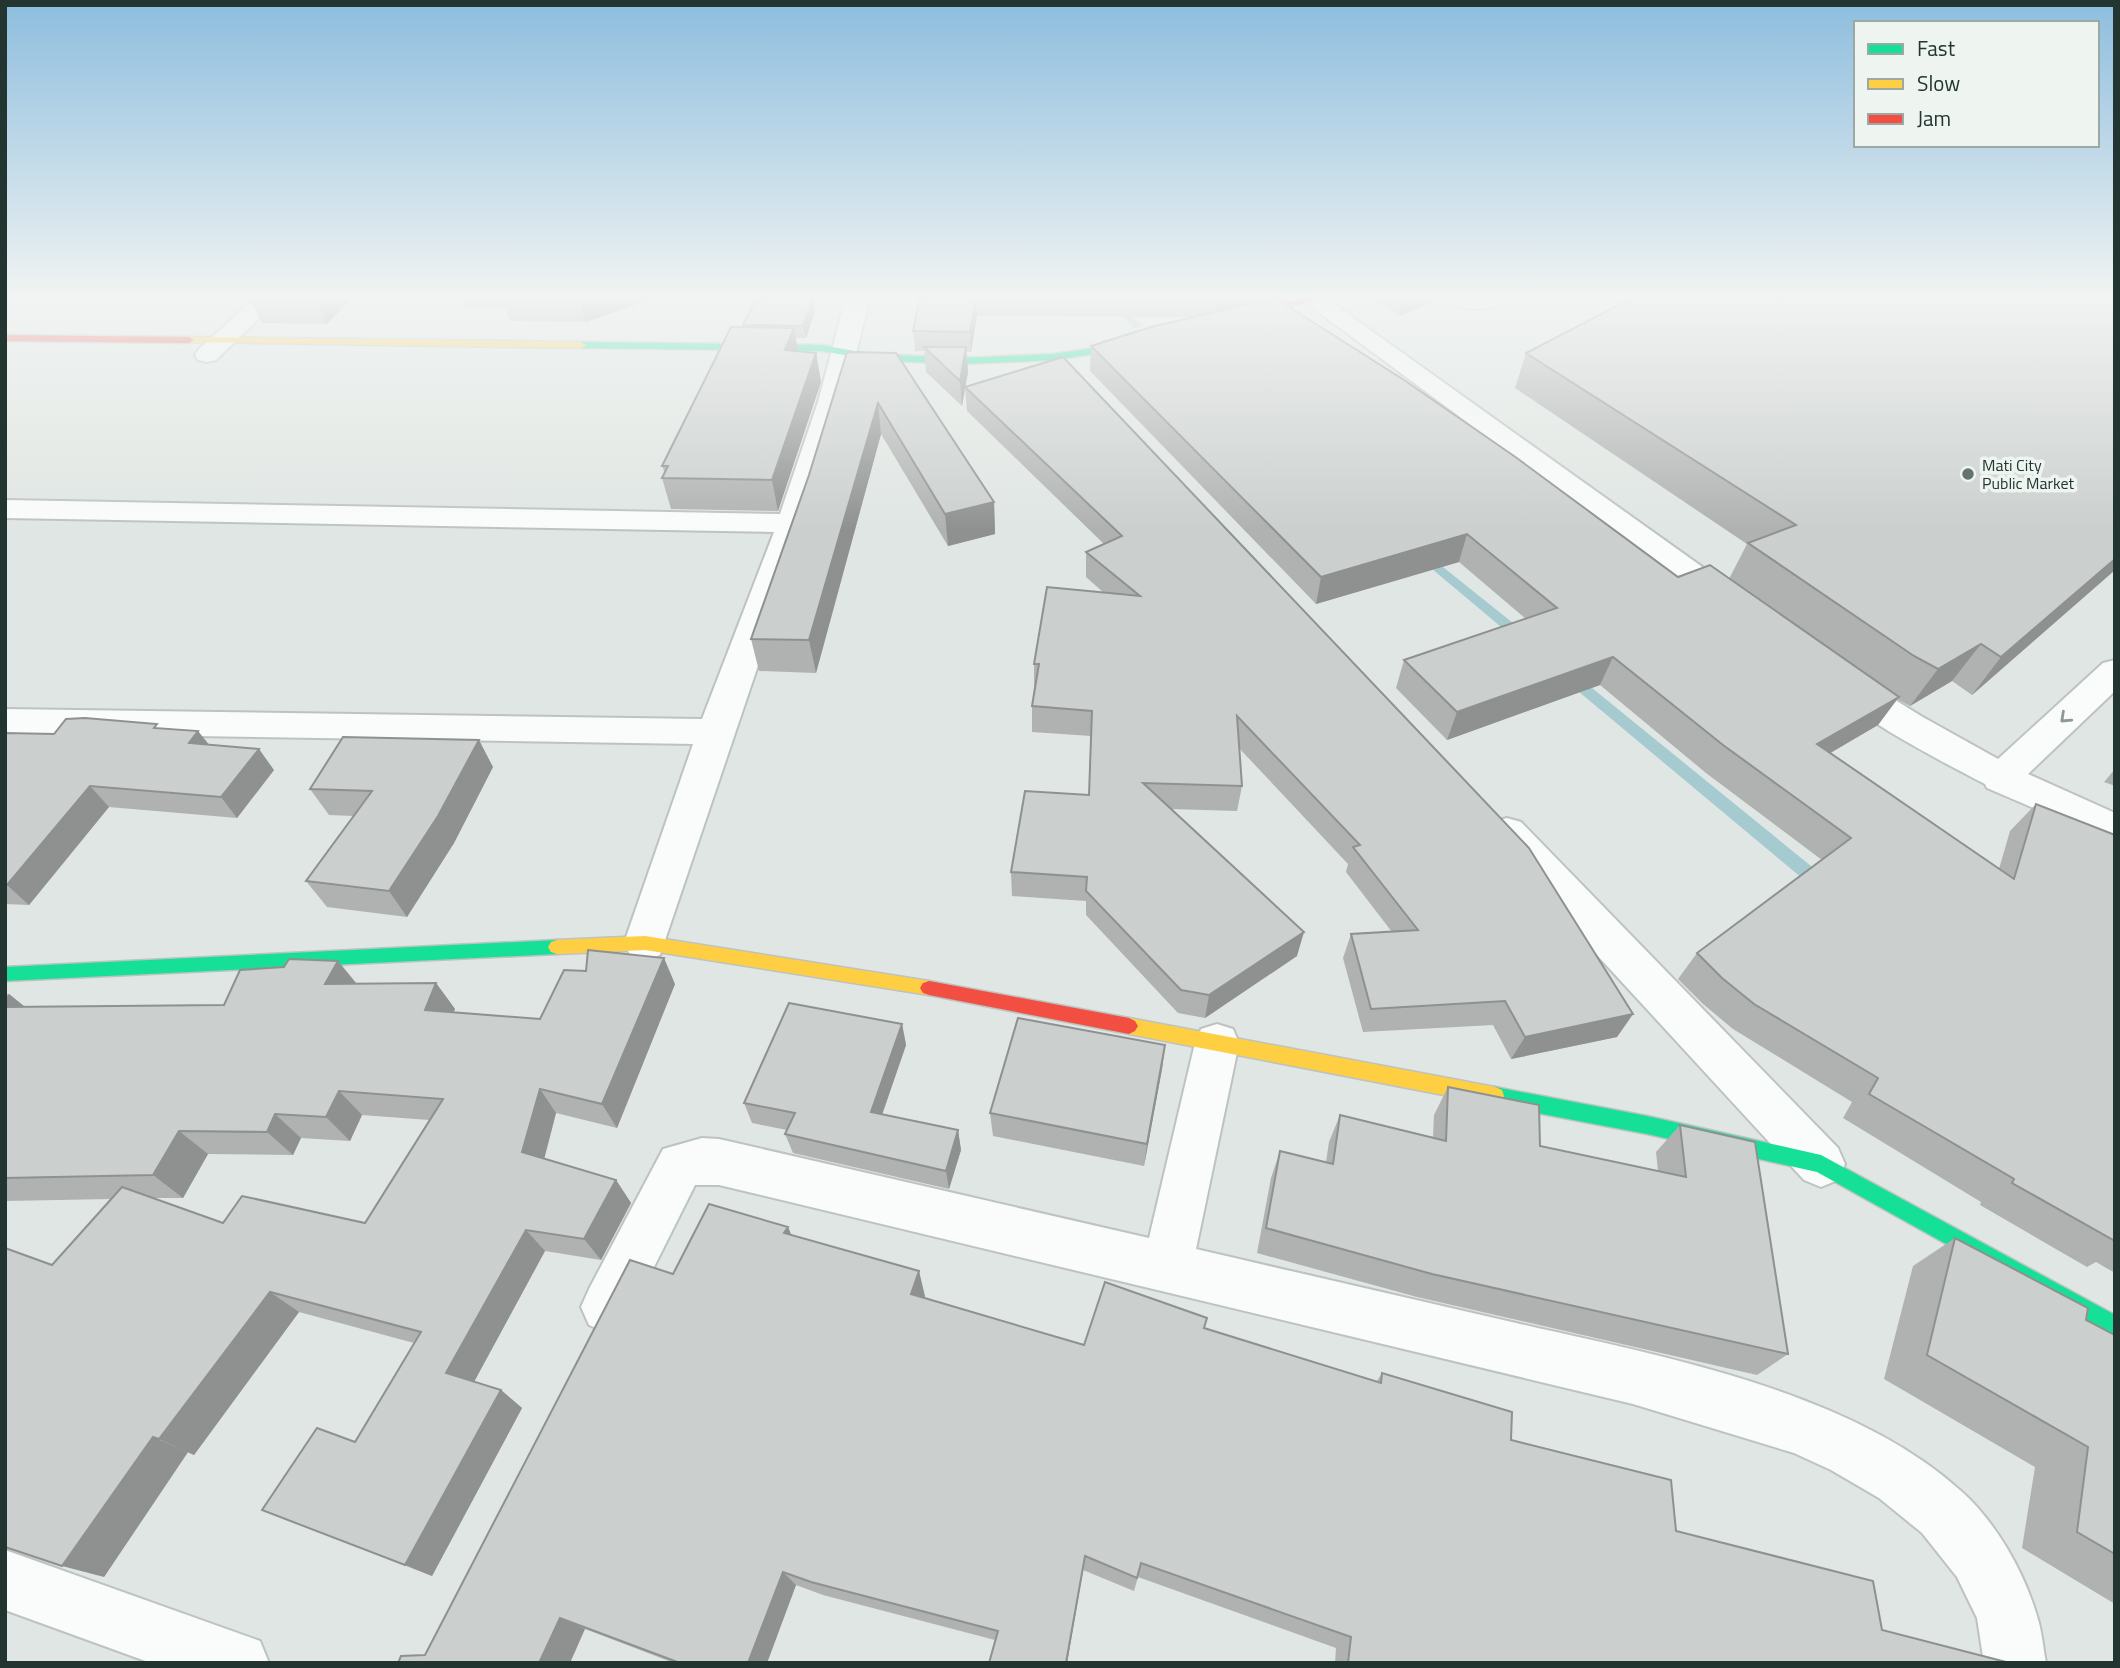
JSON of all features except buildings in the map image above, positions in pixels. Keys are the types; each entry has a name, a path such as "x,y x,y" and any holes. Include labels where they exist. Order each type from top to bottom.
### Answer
{"street":[{"path":"645,943 716,732 792,523 839,375"},
{"path":"1076,375 1087,387"},
{"path":"1420,375 1759,622"},
{"path":"5,509 792,523"},
{"path":"1825,670 1929,739 2000,779 2115,830"},
{"path":"2000,779 2115,671"},
{"path":"5,721 716,732"},
{"path":"1487,811 1821,1164"},
{"path":"5,974 645,943 910,984 1647,1125 1821,1164 2115,1327"},
{"path":"1167,1268 1217,1043"},
{"path":"587,1344 680,1165 702,1161 719,1162 1633,1377 1776,1418 1859,1453 1926,1495 1969,1541 2005,1611 2015,1663"},
{"path":"5,1580 238,1663"}],"waterway":[{"path":"1423,555 1524,639"},
{"path":"1571,678 1821,884"}],"traffic: fast":[{"path":"5,974 557,947"},
{"path":"1495,1096 1647,1125 1821,1164 2115,1327"}],"traffic: slow":[{"path":"557,947 645,943 929,988"},
{"path":"1129,1026 1495,1096"}],"traffic: jam":[{"path":"929,988 1129,1026"}],"place":[{"name":"Mati City Public Market","path":"1968,474"}]}
